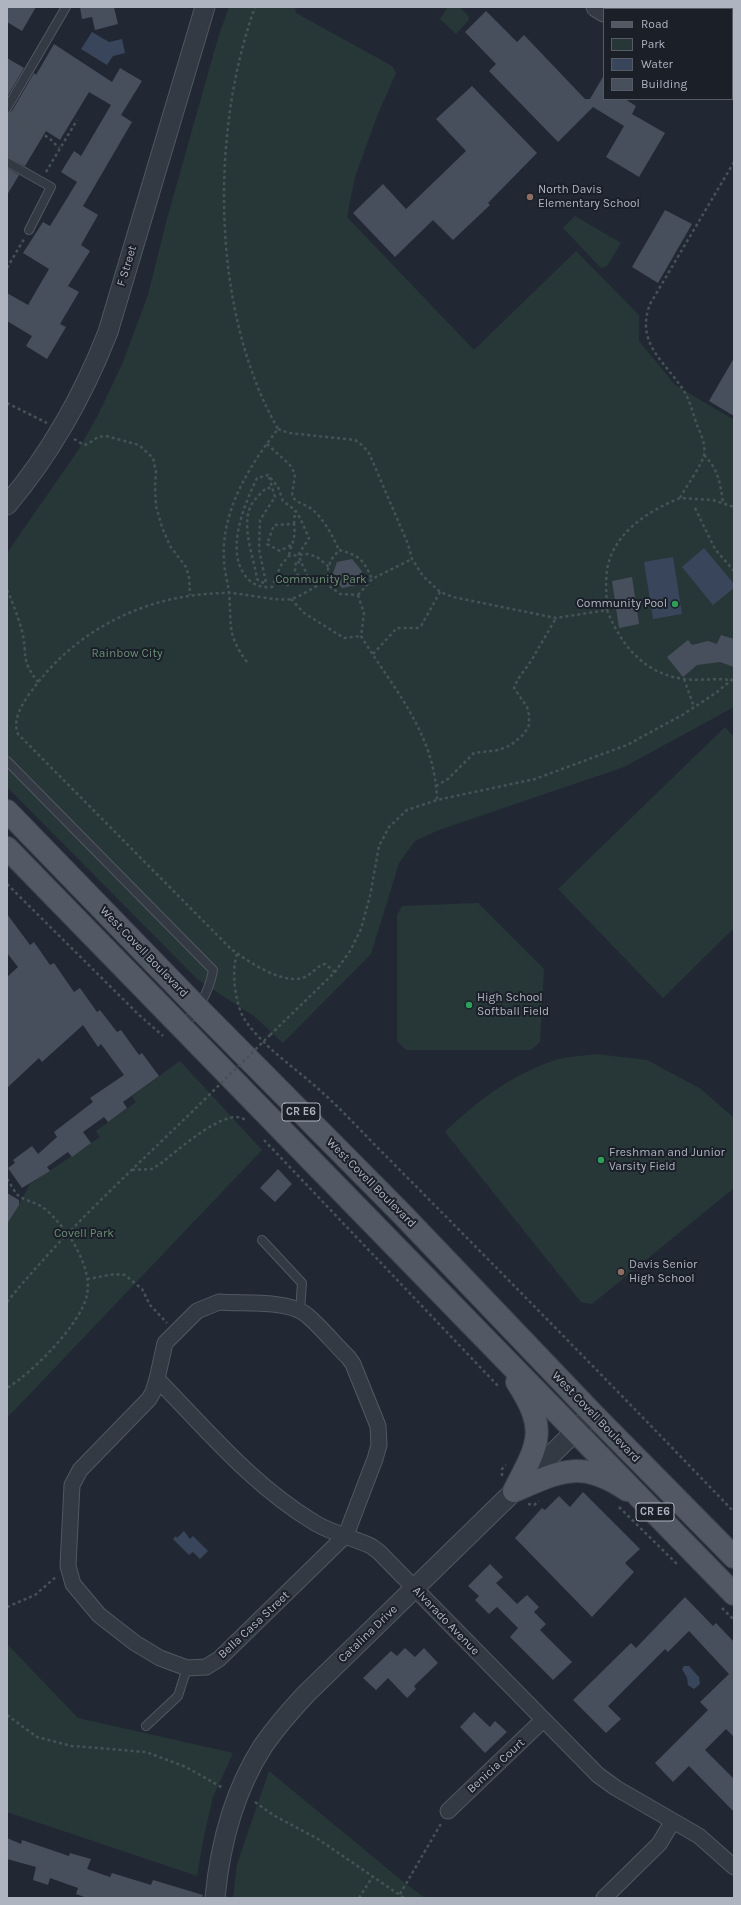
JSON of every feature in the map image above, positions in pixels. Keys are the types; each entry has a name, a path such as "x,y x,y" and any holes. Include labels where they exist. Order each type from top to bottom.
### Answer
{"main road":[{"name":"West Covell Boulevard","path":"7,811 198,1008 402,1214 593,1414 734,1557"},
{"name":"West Covell Boulevard","path":"7,848 175,1033 495,1347 649,1506 726,1599"},
{"path":"495,1347 526,1396 533,1410 538,1427 534,1452 515,1491"},
{"path":"515,1491 554,1474 576,1470 593,1474 616,1483 649,1506"}],"street":[{"name":"F Street","path":"7,506 40,463 61,431 94,368 108,332 201,8"},
{"name":"Bella Casa Street","path":"300,1311 281,1305 219,1302 197,1311 165,1343 157,1379 149,1399 75,1478 72,1485 68,1566 73,1584 99,1615 135,1643 160,1658 187,1668 206,1667 220,1659 346,1535"},
{"path":"300,1311 316,1325 353,1364 378,1426 379,1445 375,1459 346,1535"},
{"name":"Alvarado Avenue","path":"157,1379 257,1482 286,1505 316,1524 371,1546 379,1552 543,1720 605,1781 708,1843 734,1867"},
{"name":"Catalina Drive","path":"215,1898 221,1854 238,1795 263,1746 284,1718 306,1694 593,1414"},
{"name":"Benicia Court","path":"448,1811 543,1720"},
{"path":"604,1898 658,1844 673,1821"}],"lane":[{"path":"7,108 66,7"},
{"path":"7,162 51,187 29,230"},
{"path":"7,761 213,970 210,985 198,1008 175,1033"},
{"path":"262,1240 302,1283 300,1311"},
{"path":"146,1726 178,1696 187,1668"}],"path":[{"path":"255,7 236,70 223,175 226,237 234,305 253,378 263,404 278,429 289,433 355,440 363,446 369,453 408,544 412,559 424,576 440,592 469,602 556,618 608,610"},
{"path":"13,117 49,138 59,148"},
{"path":"41,181 59,148 77,120"},
{"path":"680,498 704,455 703,439 685,392 650,346 646,329 646,314 650,304 734,162"},
{"path":"7,268 29,230"},
{"path":"7,403 38,418"},
{"path":"247,662 236,648 230,631 229,593 224,559 231,512 243,481 278,429"},
{"path":"78,442 84,445 98,437 106,436 139,446 152,458 156,472 156,506 162,527 170,546 186,567 189,577 190,595"},
{"path":"267,444 290,465 295,474 292,496 295,501 311,508 321,518 339,550 356,555 367,567 372,579"},
{"path":"704,455 714,464 721,486 723,502"},
{"path":"268,475 273,488 275,497 260,520 259,549 266,583 260,582 257,579 248,540 248,519 252,503 266,488 273,488"},
{"path":"268,475 278,487 283,500 295,510 303,523 309,538 299,554 300,563 305,568 308,577 303,581 287,585 287,579 298,575 294,566 296,561 300,563"},
{"path":"268,475 257,478 247,498 238,532 238,564 244,575 253,583 263,588 272,586 281,565 289,556 291,545 296,536 294,524 295,510"},
{"path":"730,680 711,678 684,679 663,673 648,665 635,655 624,644 615,630 608,610 607,570 612,555 620,541 631,526 646,514 680,498 723,502 734,507"},
{"path":"695,508 716,549 734,571"},
{"path":"291,545 280,551 268,544 274,525 294,524"},
{"path":"335,972 326,964 317,967 303,978 289,979 273,974 237,954 18,734 15,727 18,714 38,682 79,642 105,624 128,612 154,602 190,595 229,593 291,599 324,582 331,560 339,550"},
{"path":"289,556 299,554 317,557 329,567"},
{"path":"358,595 372,579 412,559"},
{"path":"324,582 340,594 358,595"},
{"path":"7,590 22,632 25,662 28,670 38,682"},
{"path":"373,654 397,628 417,628 421,626 440,592"},
{"path":"358,595 364,613 361,636 405,701 417,723 433,765 437,800"},
{"path":"291,599 304,613 344,638 361,636"},
{"path":"436,786 448,779 474,753 499,750 511,745 524,734 529,725 529,715 526,707 514,688 518,679 531,661 556,618"},
{"path":"7,1302 30,1274 67,1234 335,972 350,951 361,930 370,896 379,846 389,827 407,810 437,800 534,779 627,745 694,707 717,692 734,678"},
{"path":"684,679 694,707"},
{"path":"7,884 138,1014 175,1033"},
{"path":"237,954 233,968 238,1005 244,1018 253,1031 324,1094 607,1380 734,1512"},
{"path":"212,1084 217,1090"},
{"path":"238,1113 249,1124"},
{"path":"132,1170 152,1169 210,1126 229,1119 244,1118"},
{"path":"260,1135 501,1389"},
{"path":"7,1179 19,1195 46,1210 67,1234 82,1262 86,1279 87,1294 82,1308 68,1328 32,1369 7,1388"},
{"path":"86,1279 114,1274 125,1275 142,1289 150,1305 176,1332"},
{"path":"507,1464 502,1469 515,1491 534,1505 543,1497"},
{"path":"614,1502 679,1565"},
{"path":"7,1607 36,1595 68,1566"},
{"path":"726,1599 734,1620"},
{"path":"7,1715 37,1737 72,1746 146,1752 186,1767 223,1788"},
{"path":"255,1802 273,1815 318,1839 404,1898"},
{"path":"400,1894 434,1839 448,1811"},
{"path":"359,1898 373,1876"}],"green space":[{"name":"Community Park","path":"229,7 295,7 296,13 392,66 396,73 377,116 355,177 347,217 474,350 576,251 639,315 639,341 675,385 734,420 734,707 624,767 439,830 415,841 399,863 371,954 283,1043 254,1016 198,980 7,787 7,553 79,449 98,415 123,362 148,295 167,219 218,38"},
{"path":"448,7 460,7 469,17 468,21 456,34 440,19"},
{"path":"575,216 621,243 607,266 601,268 563,228"},
{"path":"725,727 734,737 734,928 663,998 558,889"},
{"name":"High School Softball Field","path":"478,903 544,969 540,1042 531,1050 406,1050 397,1041 397,915 402,906"},
{"name":"Freshman and Junior Varsity Field","path":"595,1054 647,1060 701,1089 734,1118 734,1188 592,1304 581,1302 445,1132 480,1101 518,1076 558,1059"},
{"name":"Covell Park","path":"180,1061 262,1150 7,1418 7,1223 30,1184 100,1137 96,1131 136,1102 132,1096"},
{"path":"7,1644 78,1718 233,1753 213,1797 197,1876 7,1812"},
{"path":"269,1771 425,1898 233,1898 237,1864"}],"water":[{"path":"92,32 109,42 122,39 125,53 113,56 107,65 81,49"},
{"path":"704,548 734,584 734,588 713,605 682,567"},
{"path":"673,557 682,614 653,619 644,562"},
{"path":"184,1531 190,1539 193,1536 208,1551 200,1559 193,1552 189,1555 173,1539 176,1536 177,1538"},
{"path":"684,1666 689,1666 699,1677 700,1684 694,1689 688,1685 687,1678 682,1669"}],"building":[{"path":"7,7 36,7 22,31 7,22"},
{"path":"80,7 114,7 118,24 95,30 92,17 82,19"},
{"path":"486,11 517,42 524,35 585,99 590,99 603,77 603,100 627,100 636,106 632,114 665,133 639,177 606,157 624,126 593,107 558,142 489,71 496,64 465,32"},
{"path":"54,44 112,82 120,68 142,81 121,115 132,122 83,206 98,215 81,245 90,251 68,286 79,292 60,324 66,327 47,359 26,346 32,336 7,321 7,293 28,305 49,269 23,253 43,222 50,226 77,182 61,172 74,151 81,156 111,105 89,92 60,140 46,131 25,166 7,157 7,113 12,111 34,73 36,75"},
{"path":"7,58 24,68 7,97"},
{"path":"472,86 537,153 488,203 490,205 453,240 433,220 395,257 353,213 383,184 406,209 466,151 436,119"},
{"path":"7,168 19,175 7,195"},
{"path":"665,210 692,224 658,283 632,267"},
{"path":"734,358 734,416 709,401"},
{"path":"352,559 362,571 357,585 342,588 332,576 337,562"},
{"path":"632,577 639,624 619,628 612,581"},
{"path":"721,635 734,639 734,667 720,662 697,665 683,677 667,657 688,640 692,645 708,641 717,644"},
{"path":"7,914 30,945 34,942 50,965 54,963 74,992 80,988 97,1012 100,1010 117,1032 121,1030 139,1055 142,1053 159,1076 123,1102 127,1108 108,1122 104,1117 83,1132 91,1143 72,1157 68,1152 47,1167 50,1171 22,1188 8,1168 15,1163 13,1160 32,1146 38,1154 57,1137 54,1132 93,1102 90,1098 124,1075 101,1044 98,1047 83,1025 42,1062 39,1058 7,1088 7,977 18,967 7,953"},
{"path":"278,1169 292,1184 275,1202 260,1188"},
{"path":"7,1193 19,1200 19,1205 7,1224"},
{"path":"583,1492 640,1549 625,1563 634,1572 592,1617 515,1538 542,1508 545,1510 559,1496 570,1507"},
{"path":"490,1564 503,1577 496,1583 517,1604 527,1595 539,1607 534,1612 546,1624 540,1630 572,1662 553,1680 510,1637 518,1628 497,1607 489,1614 475,1600 479,1596 468,1586"},
{"path":"685,1597 713,1626 716,1623 734,1642 734,1737 726,1729 705,1750 734,1779 734,1812 689,1766 673,1782 655,1763 708,1710 700,1702 729,1674 689,1631 668,1652 665,1649 608,1706 621,1719 606,1733 573,1700 631,1643 636,1648"},
{"path":"405,1648 415,1657 424,1648 438,1663 414,1686 416,1689 407,1698 388,1678 376,1690 363,1678 391,1651 397,1656"},
{"path":"474,1712 490,1727 495,1721 507,1732 485,1753 460,1727"},
{"path":"7,1838 21,1844 22,1840 69,1856 70,1853 91,1859 87,1869 110,1877 112,1873 151,1885 153,1880 203,1895 202,1898 87,1898 76,1894 78,1888 50,1878 48,1885 33,1880 36,1867 7,1859"}],"place":[{"name":"North Davis Elementary School","path":"530,197"},
{"name":"Community Pool","path":"675,604"},
{"name":"High School Softball Field","path":"469,1005"},
{"name":"Freshman and Junior Varsity Field","path":"601,1160"},
{"name":"Davis Senior High School","path":"621,1272"}],"park label":[{"name":"Rainbow City","path":"127,654"}]}
